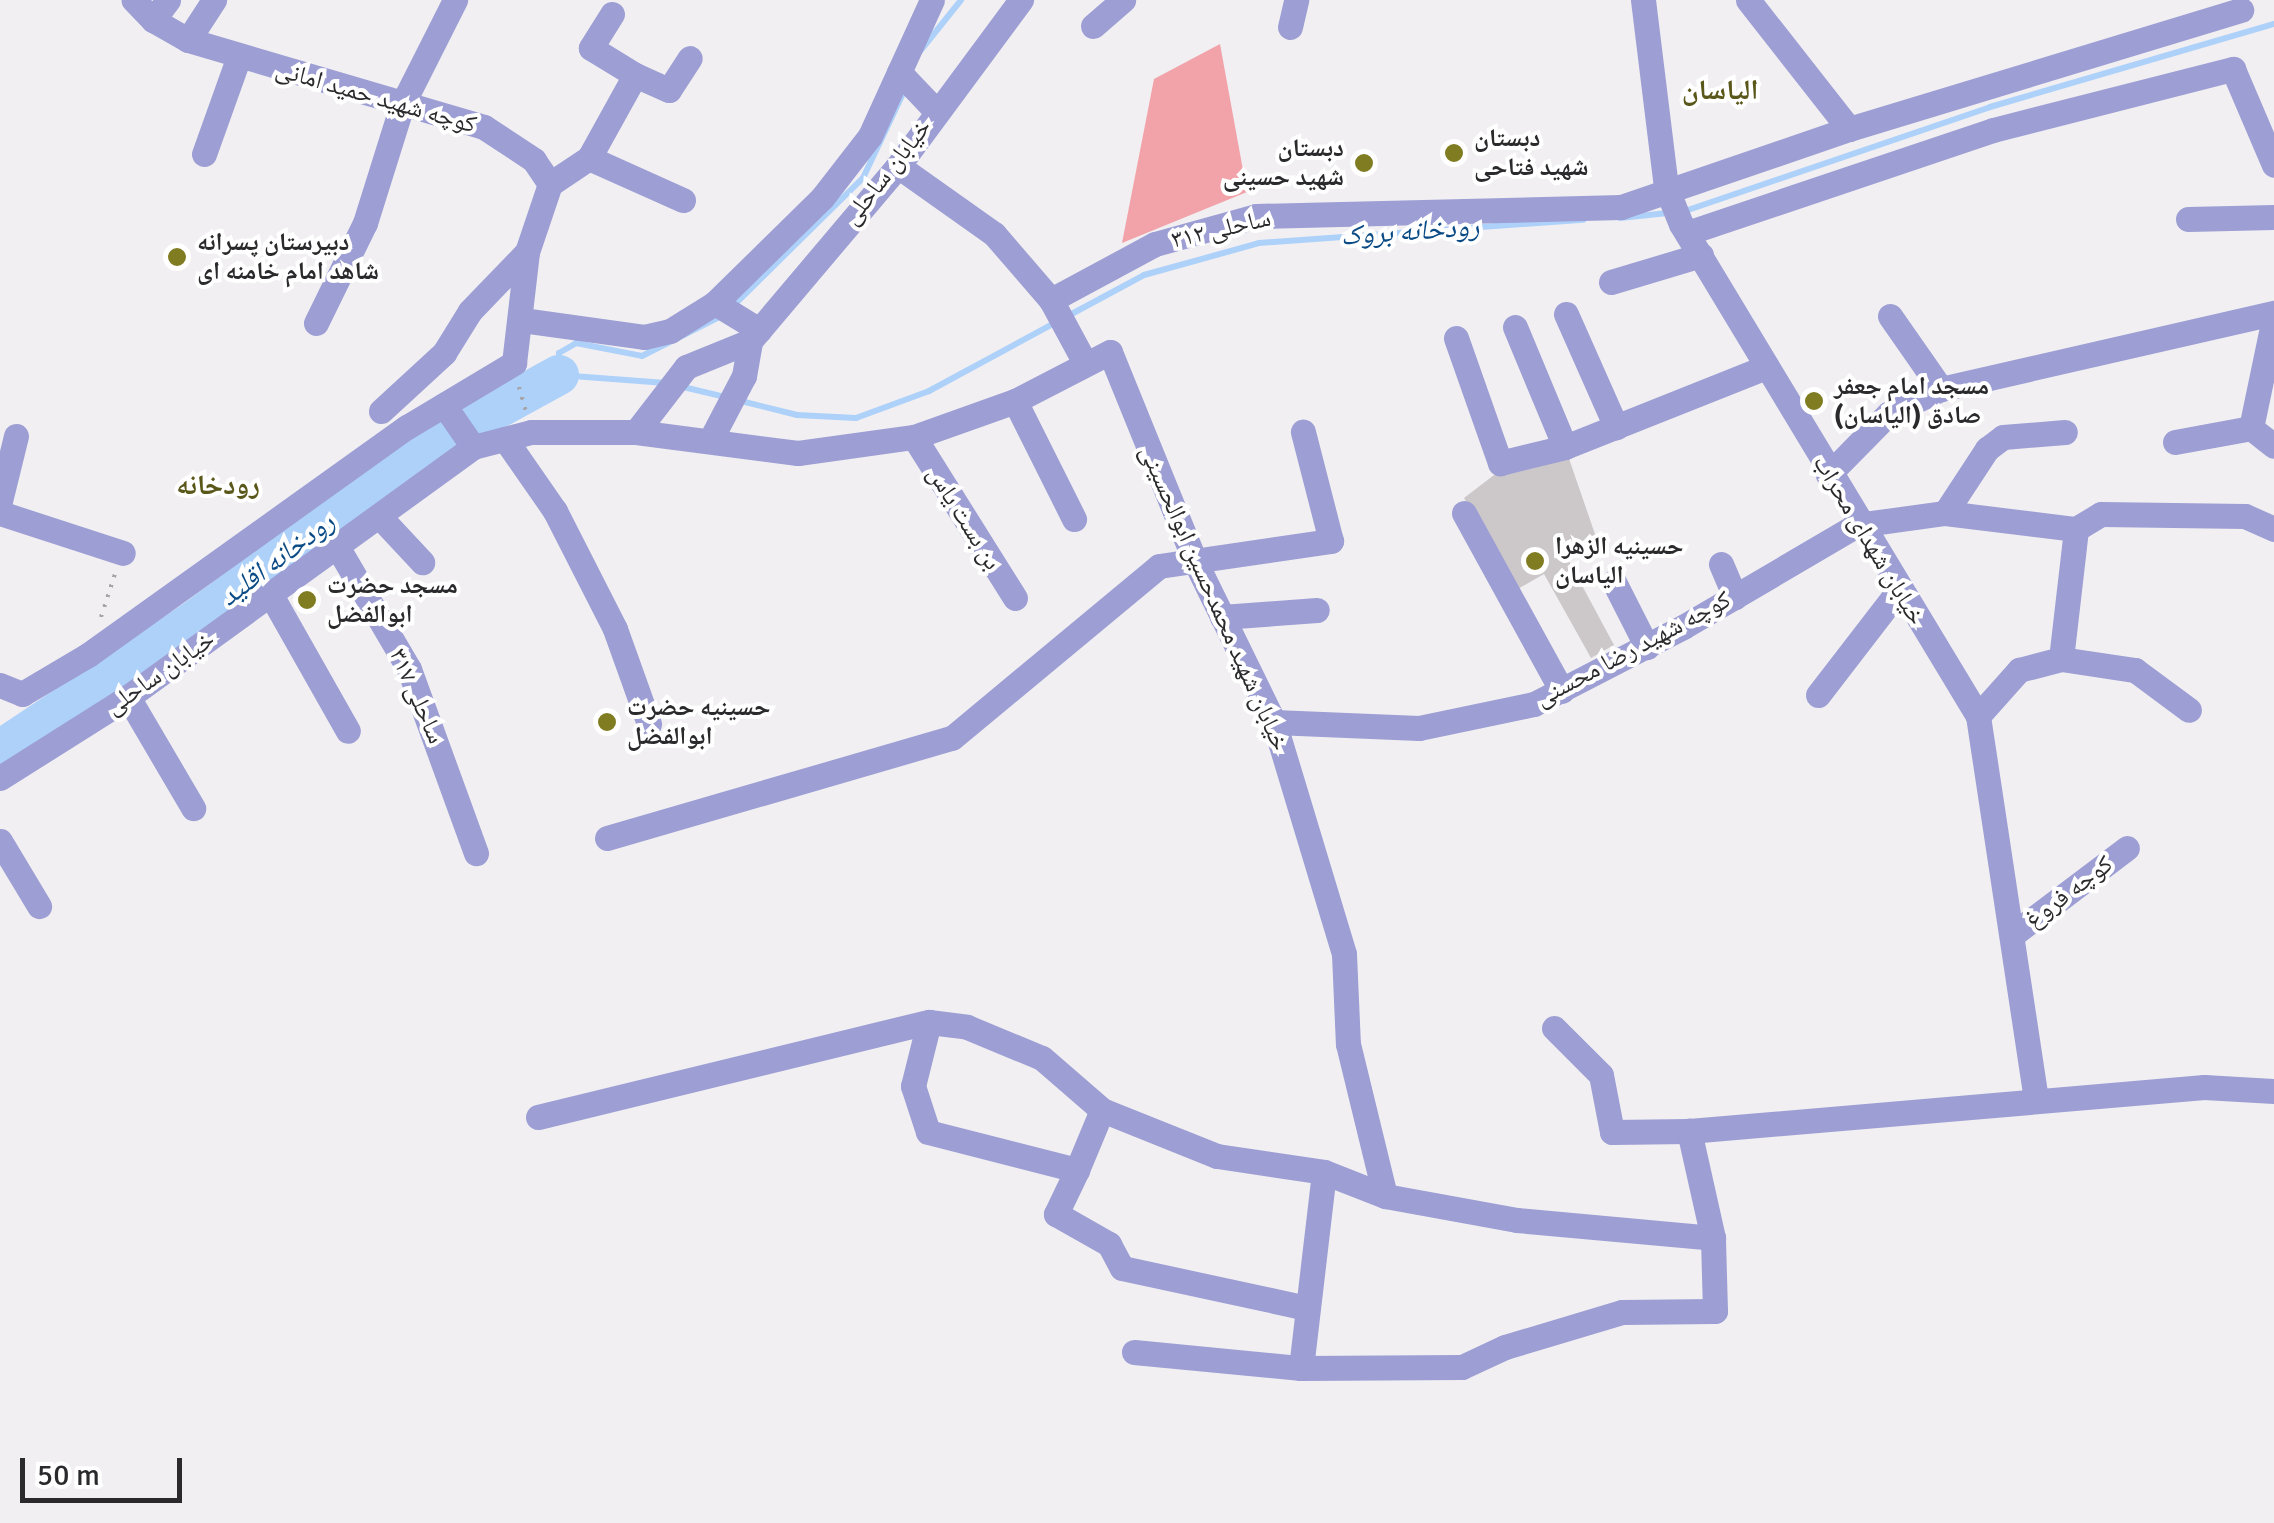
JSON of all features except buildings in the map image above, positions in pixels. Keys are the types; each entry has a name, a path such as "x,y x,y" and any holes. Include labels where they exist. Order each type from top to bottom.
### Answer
{"street":[{"name":"کوچه شهید حمید امانی","path":"134,0 160,10 188,40 484,126 534,160 550,184"},
{"path":"188,40 214,0"},
{"path":"316,323 366,223 402,105 454,0"},
{"path":"522,320 644,338 670,331 714,303 835,210 870,136 916,89 932,0"},
{"name":"خیابان ساحلی","path":"716,429 738,388 754,336 835,210 898,166 916,89 1021,0"},
{"path":"1094,26 1124,0"},
{"path":"1290,28 1296,0"},
{"name":"خیابان شهدای محراب","path":"1642,0 1668,191 1690,237 1828,475 1978,716 2036,1100"},
{"path":"1748,0 1849,129"},
{"name":"ساحلی ۳۱۲","path":"1051,300 1155,244 1256,216 1621,207 1849,129 2241,10"},
{"path":"612,14 591,48 634,74 670,90 690,58"},
{"path":"204,154 240,56"},
{"path":"1612,282 1690,237 1992,130 2234,68 2274,165"},
{"path":"11,690 88,655 514,363 527,252 550,184 589,158 634,74"},
{"path":"589,158 684,200"},
{"path":"898,166 994,234 1051,300 1085,364"},
{"path":"2188,219 2274,217"},
{"path":"381,411 444,353 470,311 527,252"},
{"path":"714,303 754,336"},
{"path":"1566,314 1616,427"},
{"path":"1890,316 1941,389"},
{"path":"1828,475 1888,414 1941,389 2274,316 2251,428"},
{"path":"1515,327 1566,447"},
{"name":"خیابان ساحلی","path":"636,432 686,366 754,336"},
{"path":"1456,338 1500,463 1566,447 1766,367"},
{"name":"خیابان ساحلی","path":"0,778 128,698 338,548 469,441 531,432 716,429 798,453 914,437 1015,400 1110,352"},
{"name":"خیابان شهید محمدحسین ابوالحسینی","path":"1110,352 1194,559 1274,722 1344,954 1348,1044 1384,1196"},
{"path":"1015,400 1074,519"},
{"path":"446,408 469,441"},
{"path":"2175,442 2251,428 2274,446"},
{"path":"607,838 952,738 1158,566 1331,540 1302,432"},
{"path":"1945,514 1987,450 2003,438 2065,432"},
{"path":"0,501 16,436"},
{"name":"بن بست یاس","path":"914,437 1014,598"},
{"path":"504,438 581,562 615,629 649,724"},
{"path":"0,513 122,553"},
{"path":"1464,513 1562,690"},
{"path":"1857,524 1945,514 2076,529 2100,514 2245,516 2274,529"},
{"path":"380,517 422,562"},
{"name":"کوچه شهید رضا محسنی","path":"1274,722 1419,728 1534,704 1647,647 1857,524"},
{"path":"2060,659 2076,529"},
{"name":"ساحلی ۳۱۷","path":"338,548 409,669 476,854"},
{"path":"1721,564 1735,596"},
{"path":"1614,582 1647,647"},
{"path":"1818,695 1899,590"},
{"path":"271,595 348,730"},
{"path":"1222,617 1317,610"},
{"path":"1978,716 2019,670 2060,659 2135,670 2189,710"},
{"path":"128,698 192,808"},
{"path":"0,840 40,906"},
{"name":"کوچه فروغ","path":"2012,935 2127,848"},
{"path":"538,1117 930,1022 967,1027 1042,1058 1102,1110 1217,1156 1324,1172 1384,1196 1517,1220 1713,1238"},
{"path":"930,1022 913,1086 928,1132 1077,1170"},
{"path":"1554,1028 1601,1075 1612,1132 1690,1131 2204,1087 2274,1091"},
{"path":"1102,1110 1056,1214 1109,1244 1122,1268 1306,1308"},
{"path":"1134,1352 1301,1368 1462,1366 1506,1346 1622,1312 1715,1311 1713,1238 1690,1131"},
{"path":"1301,1368 1324,1172"}],"path":[{"path":"88,655 122,553"}],"shaded area":[{"path":"1220,44 1247,192 1122,243 1154,79"}],"waterway":[{"path":"921,50 961,0"},
{"name":"رودخانه بروک","path":"1685,211 1990,107 2274,24"},
{"path":"732,307 863,178 905,89"},
{"name":"رودخانه بروک","path":"1620,218 1668,213"},
{"name":"رودخانه بروک","path":"1066,317 1144,275 1259,243 1583,220"},
{"path":"666,383 559,375 559,353 576,343 642,356 723,315"},
{"name":"رودخانه بروک","path":"737,400 797,415 856,418 929,391 1055,323"},
{"name":"رودخانه اقلید","path":"0,750 192,622 431,445 559,375"},
{"name":"رودخانه بروک","path":"679,386 725,397"}],"place":[{"name":"دبستان شهید فتاحی","path":"1454,153"},
{"name":"دبستان شهید حسینی","path":"1364,163"},
{"name":"دبیرستان پسرانه شاهد امام خامنه ای","path":"177,257"},
{"name":"مسجد امام جعفر صادق (الیاسان)","path":"1814,401"},
{"name":"حسینیه الزهرا الیاسان","path":"1535,561"},
{"name":"مسجد حضرت ابوالفضل","path":"307,600"},
{"name":"حسینیه حضرت ابوالفضل","path":"607,722"}],"district":[{"name":"الیاسان","path":"1720,90"},
{"name":"رودخانه","path":"218,485"}]}
